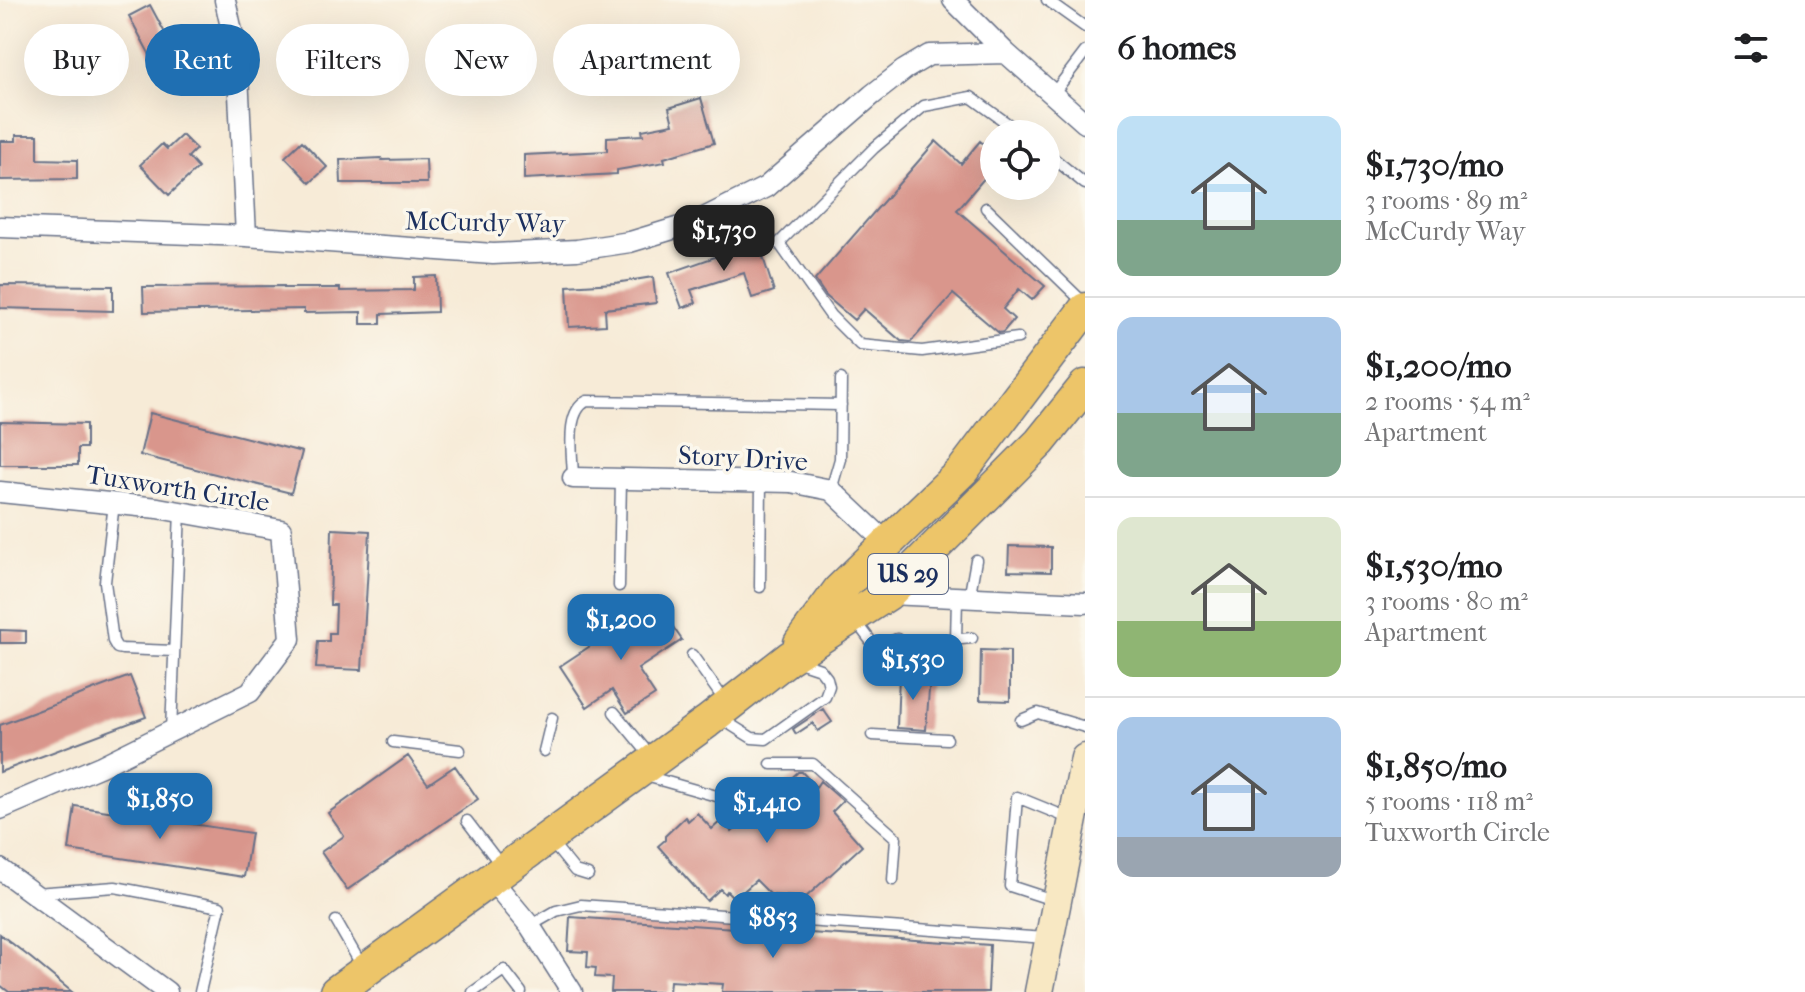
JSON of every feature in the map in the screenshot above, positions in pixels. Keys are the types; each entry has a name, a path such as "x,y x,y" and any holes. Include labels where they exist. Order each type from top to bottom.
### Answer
{"highway":[{"name":"US 29","path":"789,658 839,590 963,470 1085,307"},
{"name":"US 29","path":"336,992 789,658 888,594 1040,442 1085,386"}],"main road":[{"path":"1039,992 1085,758"}],"street":[{"path":"225,0 237,54 246,236"},
{"path":"953,0 1006,53 1085,123"},
{"name":"McCurdy Way","path":"0,227 246,236 493,254 577,250 630,242 696,222 766,187 872,95 929,55 1006,53"},
{"name":"Story Drive","path":"573,478 791,482 831,490 888,544"},
{"name":"Tuxworth Circle","path":"0,492 180,511 281,530 290,639 250,692 101,766 0,809"},
{"path":"888,594 1085,603"},
{"path":"0,869 167,992"},
{"path":"498,874 572,992"}],"lane":[{"path":"1047,0 1085,27"},
{"path":"1053,94 1085,52"},
{"path":"1003,120 971,97 924,106 874,148 779,243 830,315 860,345 922,351 1018,338"},
{"path":"1060,163 1085,184"},
{"path":"986,208 1085,307"},
{"path":"831,490 840,459 841,379"},
{"path":"573,478 573,422 576,409 587,401 841,405"},
{"path":"619,586 621,479"},
{"path":"760,587 761,481"},
{"path":"114,503 105,582 113,641 117,648 122,649 174,651"},
{"path":"171,731 180,511"},
{"path":"972,638 954,640 976,560"},
{"path":"853,617 876,648 897,639"},
{"path":"692,655 722,710 752,738 766,739 825,697 829,686 820,669 789,658"},
{"path":"614,712 645,767 727,799"},
{"path":"1021,720 1038,713 1085,727"},
{"path":"544,751 552,718"},
{"path":"872,735 947,739"},
{"path":"393,742 460,750"},
{"path":"771,764 813,764 896,838 893,880"},
{"path":"1057,901 1010,886 1017,797 1073,820"},
{"path":"467,821 498,874"},
{"path":"548,838 575,871 588,875"},
{"path":"33,893 115,887 220,907 200,992"},
{"path":"530,926 556,911 581,905 1049,939"},
{"path":"336,921 365,971"},
{"path":"473,992 504,970 521,992"}],"building":[{"path":"150,5 160,24 145,24 145,46 129,16"},
{"path":"701,98 714,143 664,158 665,162 617,170 617,174 524,179 524,155 607,151 607,137 643,135 642,130 673,124 669,108"},
{"path":"16,135 38,135 38,159 77,160 77,179 0,180 0,141 16,141"},
{"path":"182,135 196,149 188,157 198,168 169,195 140,165 162,144 167,149"},
{"path":"302,141 327,167 310,183 285,157"},
{"path":"936,141 961,164 980,141 980,183 957,210 1045,286 1032,300 1019,289 1003,309 1014,319 999,333 953,294 911,342 901,341 864,309 854,320 826,296 815,280"},
{"path":"426,159 427,183 341,183 340,160"},
{"path":"758,242 774,291 752,298 744,273 691,290 696,303 682,308 669,273"},
{"path":"436,276 437,312 381,314 381,324 361,324 361,312 304,313 304,309 144,312 143,287 284,286 340,288 340,291 414,290 414,277"},
{"path":"653,277 656,303 605,309 606,325 569,327 567,286"},
{"path":"0,285 113,286 113,311 0,308"},
{"path":"150,413 302,452 291,493 140,455"},
{"path":"0,422 86,424 86,448 78,448 78,465 0,465"},
{"path":"332,529 370,531 362,670 316,668 318,641 329,641 329,633 335,633 336,605 330,605"},
{"path":"1009,546 1051,547 1051,572 1008,571"},
{"path":"639,614 646,625 664,614 682,640 638,669 655,695 627,713 612,690 587,707 560,666"},
{"path":"0,630 26,631 26,643 0,643"},
{"path":"981,650 1010,651 1010,701 980,700"},
{"path":"899,674 930,677 926,730 897,728"},
{"path":"130,676 146,717 0,772 0,725"},
{"path":"823,709 832,722 818,731 813,723 796,734 793,729"},
{"path":"408,756 428,784 455,766 478,799 347,890 321,852 344,836 328,813"},
{"path":"798,772 802,772 816,787 820,781 843,801 832,812 862,846 805,898 771,895 756,880 735,899 720,889 707,901 658,846 685,817 688,821 697,813 712,829 722,820 732,832"},
{"path":"75,806 251,833 244,877 69,850"},
{"path":"570,917 990,945 988,992 722,992 723,984 670,981 669,992 611,992 612,978 595,977 596,968 587,967 588,952 568,951"},
{"path":"0,934 72,992 9,992 0,985"}]}
